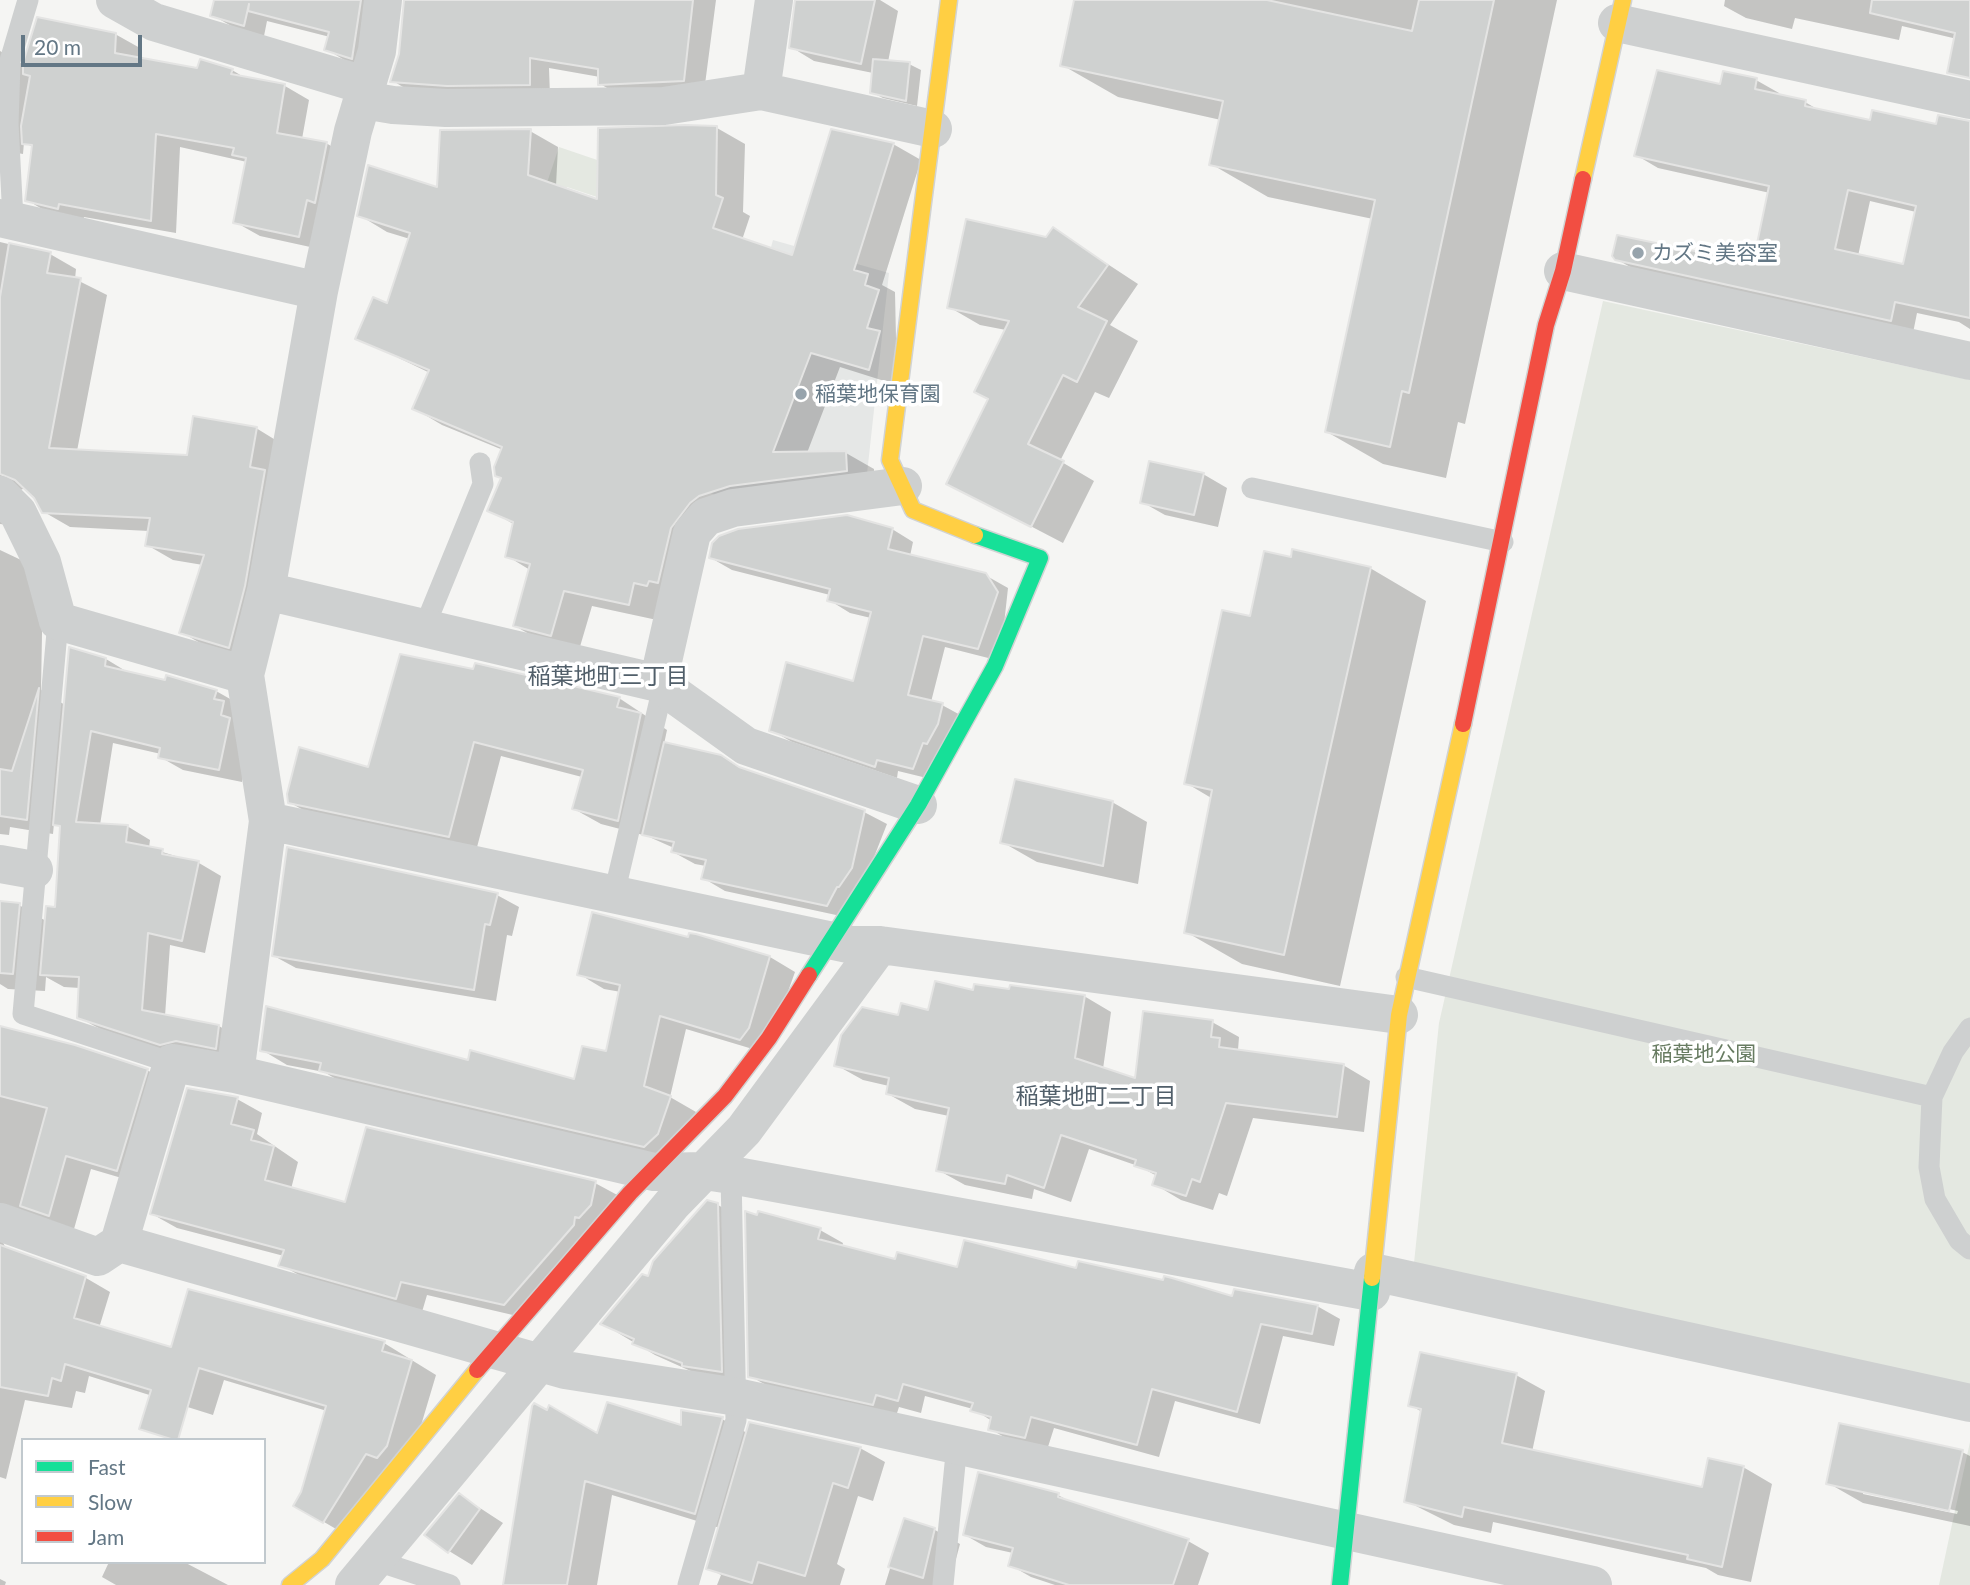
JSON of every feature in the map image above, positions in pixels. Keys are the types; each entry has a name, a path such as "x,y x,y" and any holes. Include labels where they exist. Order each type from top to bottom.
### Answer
{"street":[{"path":"115,0 154,22 365,93 393,105 446,108 664,106 761,91 933,129"},
{"path":"235,1074 268,821 245,674 266,591 319,291 377,51 383,0"},
{"path":"761,91 774,0"},
{"path":"290,1585 322,1559 493,1351 630,1193 654,1172 725,1096 769,1038 918,805 995,666 1040,558 1010,549 913,510 890,460 948,0"},
{"path":"1340,1585 1399,1015 1503,542 1546,324 1563,271 1620,12 1970,100"},
{"path":"6,219 319,291"},
{"path":"1563,271 1970,360"},
{"path":"661,685 692,533 706,517 733,508 903,486"},
{"path":"0,495 18,513 42,562 58,621 245,674"},
{"path":"266,591 661,685 746,746 918,805"},
{"path":"268,821 832,940 1399,1015"},
{"path":"364,1573 672,1204 718,1173 744,1130 880,945"},
{"path":"0,1222 98,1257 119,1243 172,1063 235,1074 654,1172 718,1173 1372,1282 1970,1404"},
{"path":"119,1243 537,1363 737,1397 1593,1585"}],"lane":[{"path":"6,219 10,61 27,0"},
{"path":"424,628 483,484 481,463"},
{"path":"1252,488 1503,542"},
{"path":"58,621 17,867 23,1014 172,1063"},
{"path":"614,894 661,685"},
{"path":"1406,977 1932,1097"},
{"path":"1970,1028 1953,1052 1932,1097 1929,1167 1935,1199 1959,1240 1970,1249"},
{"path":"688,1585 736,1420 737,1397 718,1173"},
{"path":"943,1585 957,1444"},
{"path":"364,1573 450,1585"}],"shaded area":[{"name":"稲葉地保育園","path":"773,240 889,273 866,483 715,495 692,484 745,342"}],"green space":[{"path":"559,147 656,180 645,213 567,187 548,243 529,236"},
{"name":"稲葉地公園","path":"1603,301 1970,380 1970,1385 1414,1263 1439,1023"},
{"path":"1970,1442 1970,1585 1939,1585 1951,1529"}],"building":[{"path":"214,0 361,0 352,59 324,50 329,32 248,11 249,4 244,26 210,16"},
{"path":"404,0 693,0 684,81 598,85 598,69 530,58 530,85 447,86 390,82 399,54"},
{"path":"795,0 875,0 861,64 789,48"},
{"path":"1074,0 1267,0 1412,31 1419,0 1494,0 1409,393 1402,391 1390,447 1325,432 1375,200 1209,165 1223,101 1060,66"},
{"path":"1872,0 1970,0 1970,78 1947,73 1955,33 1870,13"},
{"path":"37,17 116,33 115,53 197,68 200,59 233,69 231,74 285,84 277,133 327,142 315,203 307,200 299,237 233,223 246,158 232,155 234,148 156,134 151,221 59,204 58,209 25,201 32,145 22,144 21,126 30,76 23,74 23,63"},
{"path":"873,59 910,62 906,101 870,93"},
{"path":"1657,70 1720,84 1723,71 1757,78 1755,89 1806,100 1805,106 1870,120 1872,110 1936,124 1938,115 1970,121 1970,318 1895,302 1891,321 1615,260 1612,256 1617,235 1753,263 1769,186 1634,156","holes":["1848,190 1916,206 1903,264 1835,249"]},
{"path":"717,126 716,195 723,198 713,228 792,255 831,129 894,143 854,270 868,274 865,285 879,290 867,328 880,331 869,370 811,353 773,452 846,451 847,471 730,486 699,496 690,503 671,528 658,583 649,581 647,586 634,583 629,605 564,591 551,636 513,626 530,564 505,557 513,522 487,511 501,478 495,476 494,467 502,447 412,409 429,370 355,339 373,297 387,303 410,233 357,216 368,165 437,187 440,130 531,129 528,175 597,199 598,128"},
{"path":"966,219 1046,237 1053,227 1108,265 1078,307 1107,321 1077,382 1063,375 1028,444 1064,461 1031,527 946,484 988,399 974,392 1009,321 947,308"},
{"path":"9,243 51,252 47,273 81,278 49,448 187,455 193,416 257,427 250,467 265,470 245,586 229,648 179,633 204,555 145,546 150,518 42,513 34,498 15,480 0,474 0,297"},
{"path":"1149,461 1204,473 1194,515 1140,503"},
{"path":"847,515 893,528 888,549 986,573 998,592 978,649 923,636 908,695 943,703 938,724 927,744 923,743 913,769 877,760 875,767 769,731 786,662 853,681 871,612 827,601 830,589 709,558 712,543 719,536 738,529"},
{"path":"1292,549 1371,567 1284,955 1184,933 1212,790 1184,784 1222,610 1250,616 1264,551 1291,557"},
{"path":"69,647 106,658 105,666 165,680 166,675 217,690 214,699 224,701 221,715 230,718 219,770 158,758 160,748 91,731 76,822 128,825 126,842 163,849 162,854 199,861 182,941 148,933 142,1010 219,1025 216,1049 176,1041 160,1045 77,1018 79,977 40,975 46,906 55,907 60,826 53,825"},
{"path":"400,654 473,669 475,663 620,697 617,707 641,713 618,821 572,809 583,770 474,742 449,837 288,803 287,794 299,747 368,767"},
{"path":"39,688 27,820 0,816 0,769 12,771"},
{"path":"664,742 721,755 739,767 865,810 852,868 827,906 701,879 706,860 671,852 674,842 642,835"},
{"path":"1015,779 1113,801 1103,866 1000,843"},
{"path":"287,847 498,893 490,925 485,924 474,990 272,956"},
{"path":"0,901 20,903 13,974 0,973"},
{"path":"592,912 688,937 689,933 696,934 770,956 749,1028 740,1040 660,1016 644,1086 671,1096 658,1134 644,1147 319,1071 321,1063 260,1051 266,1006 468,1060 470,1050 574,1079 582,1046 606,1051 620,985 577,975"},
{"path":"935,981 973,990 974,984 1009,989 1010,985 1085,995 1075,1058 1135,1078 1143,1011 1213,1020 1211,1037 1220,1038 1219,1047 1344,1064 1337,1117 1226,1103 1200,1182 1192,1179 1186,1196 1152,1185 1156,1173 1134,1166 1136,1160 1061,1135 1044,1188 1007,1175 1005,1184 936,1171 949,1108 886,1094 889,1078 834,1066 841,1035 862,1007 898,1015 901,1003 928,1010"},
{"path":"0,1026 75,1045 148,1069 117,1171 66,1156 49,1216 20,1206 47,1108 0,1096"},
{"path":"187,1088 238,1097 231,1124 254,1130 251,1140 274,1146 265,1180 345,1202 366,1127 596,1181 591,1205 579,1218 575,1217 574,1225 504,1305 401,1282 396,1299 278,1266 284,1250 150,1214"},
{"path":"707,1200 718,1203 722,1372 682,1366 682,1363 632,1344 634,1339 600,1324 642,1274 648,1276 653,1261"},
{"path":"745,1211 757,1215 758,1211 821,1228 818,1239 895,1259 897,1252 957,1267 964,1240 1076,1268 1078,1261 1163,1280 1164,1276 1232,1296 1234,1289 1318,1305 1312,1334 1261,1324 1237,1412 1152,1389 1137,1445 1031,1417 1025,1438 988,1430 991,1417 970,1411 973,1403 903,1384 898,1401 876,1395 873,1405 748,1377"},
{"path":"0,1245 86,1276 74,1318 171,1347 188,1289 385,1341 382,1351 412,1360 387,1446 377,1458 366,1454 323,1523 293,1506 301,1492 326,1406 199,1368 179,1438 168,1438 139,1429 151,1390 65,1364 61,1381 52,1378 48,1396 0,1387"},
{"path":"1420,1352 1517,1373 1502,1443 1702,1487 1708,1458 1744,1466 1722,1567 1687,1559 1688,1555 1464,1507 1462,1517 1404,1502 1421,1409 1408,1406"},
{"path":"607,1402 681,1425 681,1410 723,1417 695,1514 585,1481 567,1585 503,1585 532,1406 534,1403 547,1410 549,1405 597,1433"},
{"path":"749,1422 861,1447 848,1488 833,1483 805,1576 758,1562 752,1583 706,1569"},
{"path":"1839,1423 1963,1450 1949,1511 1826,1484"},
{"path":"978,1472 1059,1493 1058,1497 1189,1539 1173,1585 1069,1585 1008,1566 1013,1548 963,1535"},
{"path":"459,1493 480,1509 448,1553 424,1535"},
{"path":"904,1518 935,1528 923,1578 888,1567"}],"traffic: fast":[{"path":"809,975 918,805 995,666 1040,558 975,535"},
{"path":"1340,1585 1372,1278"}],"traffic: slow":[{"path":"949,0 890,460 913,510 975,535"},
{"path":"1583,179 1623,0"},
{"path":"1372,1278 1399,1015 1463,724"},
{"path":"290,1585 322,1559 477,1370"}],"traffic: jam":[{"path":"1463,724 1546,325 1563,271 1583,179"},
{"path":"477,1370 630,1193 725,1096 769,1038 809,975"}],"place":[{"name":"カズミ美容室","path":"1638,253"},
{"name":"稲葉地保育園","path":"801,394"}],"district":[{"name":"稲葉地町三丁目","path":"608,677"},
{"name":"稲葉地町二丁目","path":"1096,1097"}]}
